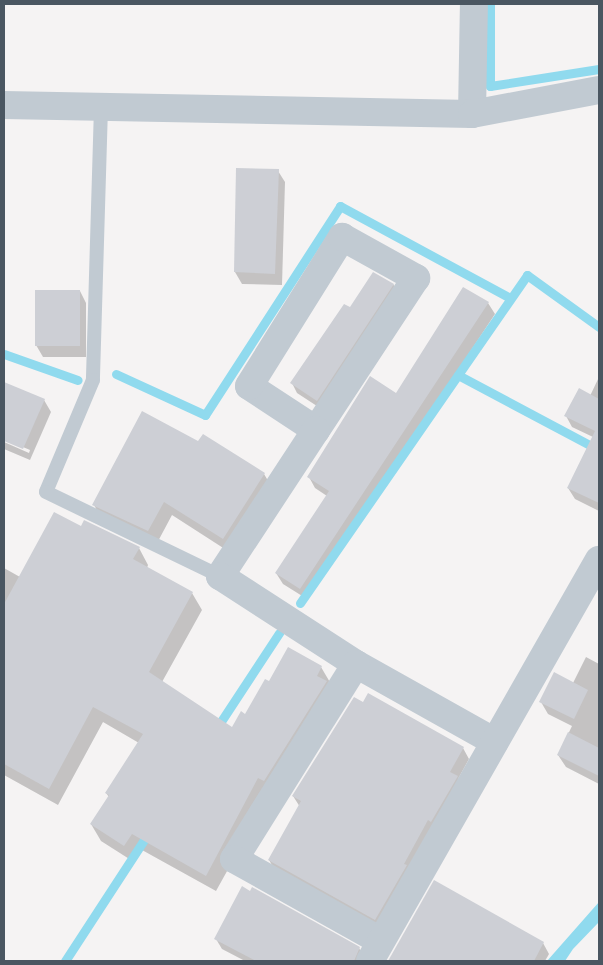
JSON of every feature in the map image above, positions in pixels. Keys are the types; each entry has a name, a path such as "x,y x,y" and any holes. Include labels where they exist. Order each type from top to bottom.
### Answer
{"street":[{"path":"472,114 474,4"},
{"path":"4,105 472,114 599,90"},
{"path":"316,430 248,386 342,237 416,278 220,576 356,664 495,742"},
{"path":"356,664 234,859 376,951 599,560"}],"lane":[{"path":"101,107 93,380 46,492 220,576"}],"water":[{"path":"599,902 599,922 573,949 565,961 547,961"}],"building":[{"path":"236,168 279,169 275,274 234,272"},
{"path":"373,272 394,284 317,401 290,383 344,304 350,307"},
{"path":"463,287 489,302 300,589 275,573 329,491 307,477 370,376 396,393"},
{"path":"35,290 80,290 80,346 35,346"},
{"path":"4,382 45,399 23,449 4,441"},
{"path":"579,388 599,399 599,503 567,488 595,431 564,416"},
{"path":"142,411 198,441 203,434 265,473 223,539 164,502 148,531 92,505"},
{"path":"54,512 81,526 84,520 140,547 133,559 193,592 149,672 232,727 241,711 245,714 265,679 269,681 288,647 322,666 317,676 327,681 264,781 258,778 206,876 132,834 124,846 90,824 109,795 105,793 143,734 93,707 49,789 4,764 4,604"},
{"path":"554,672 588,690 574,719 539,702"},
{"path":"368,693 464,747 450,772 458,776 431,822 428,820 404,864 407,865 375,920 268,860 301,801 292,796 354,697 363,702"},
{"path":"568,732 599,748 599,776 557,755"},
{"path":"434,880 544,942 534,961 388,961"},
{"path":"242,886 250,891 252,887 360,947 354,961 256,961 214,939"}],"waterway":[{"path":"490,4 490,86 599,69"},
{"path":"116,374 205,415 340,206 510,298"},
{"path":"300,603 527,275 599,327"},
{"path":"4,354 78,380"},
{"path":"458,375 599,450"},
{"path":"216,729 279,633"},
{"path":"65,961 149,832"}]}
